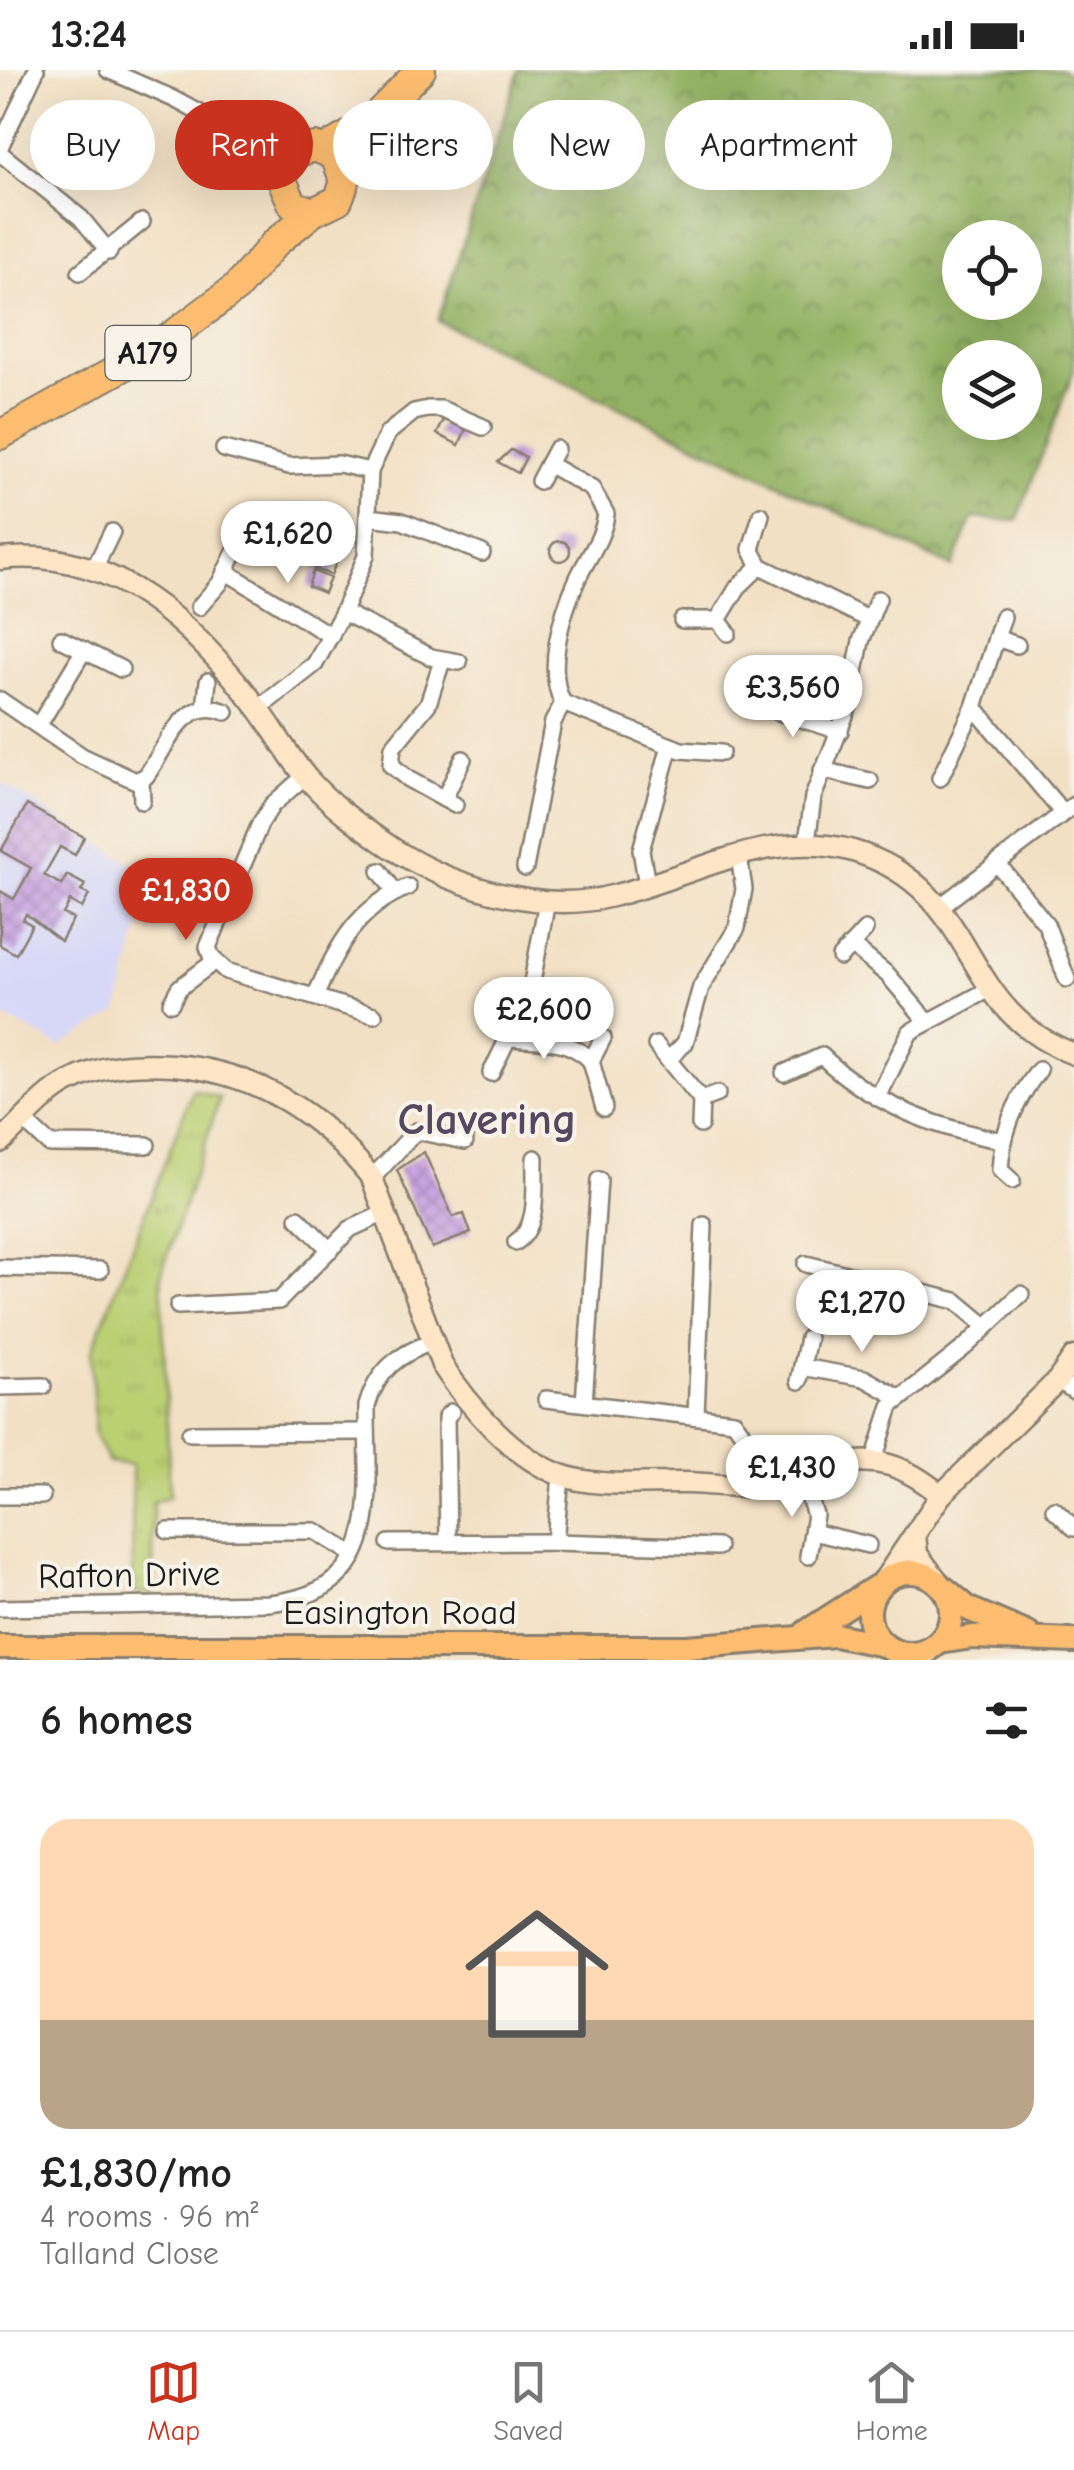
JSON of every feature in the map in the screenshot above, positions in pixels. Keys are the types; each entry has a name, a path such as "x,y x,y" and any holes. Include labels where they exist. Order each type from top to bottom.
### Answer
{"highway":[{"path":"392,100 421,70"},
{"path":"275,243 284,190"},
{"path":"286,190 313,212"},
{"path":"275,243 313,212 338,200 341,190"},
{"name":"A179","path":"0,435 166,341 236,288 275,243"}],"main road":[{"path":"1046,1640 968,1609 941,1585 911,1571 882,1583 868,1615 874,1634 891,1652 914,1654 931,1650 950,1637 1074,1642"},
{"name":"Easington Road","path":"799,1636 882,1583"},
{"path":"931,1650 952,1614 941,1585"},
{"name":"Easington Road","path":"0,1647 686,1647 835,1634 891,1652"}],"street":[{"path":"36,70 1,148 81,218 109,252"},
{"path":"108,70 126,73 176,100"},
{"path":"80,272 142,222"},
{"path":"258,709 314,664 344,612 368,539 370,470 388,433 414,412 442,409 484,427"},
{"path":"224,449 290,466 339,464 370,470"},
{"path":"539,480 552,456 592,489 606,514 602,532 569,601 556,658 554,678 564,703 670,746 721,754"},
{"path":"761,515 752,548 760,566 868,619"},
{"path":"368,517 402,521 482,553"},
{"path":"199,606 226,571 246,529"},
{"path":"94,568 112,532"},
{"path":"0,559 57,558 94,568 167,609 258,709 305,776 351,820 412,862 518,897 547,901 592,900 739,856 806,842 877,860 924,889 942,906 988,990 1020,1025 1074,1054"},
{"path":"682,620 723,626 738,587 760,566"},
{"path":"226,571 331,636"},
{"path":"806,842 822,770 840,731 868,619 878,599"},
{"path":"344,612 442,661 460,662"},
{"path":"940,778 974,707 1003,616"},
{"path":"996,638 1016,645"},
{"path":"61,639 122,669"},
{"path":"40,724 84,650"},
{"path":"442,661 428,704 399,738 390,756 397,773 449,802 464,759"},
{"path":"206,708 208,682"},
{"path":"0,700 82,756 126,779 141,780"},
{"path":"525,868 553,722 564,703"},
{"path":"759,706 840,731"},
{"path":"942,906 1069,809 974,707"},
{"path":"142,801 141,780 178,725 206,708 226,712"},
{"path":"647,885 640,850 670,746"},
{"path":"822,770 870,781"},
{"path":"305,776 272,804 260,824 246,866 208,947 226,971 316,994 374,1015"},
{"path":"668,1060 685,1043 701,987 737,928 744,889 739,856"},
{"path":"997,863 1066,944 1066,979"},
{"path":"316,994 335,950 350,930 402,889 380,871"},
{"path":"491,1073 511,1038 538,966 547,901"},
{"path":"864,930 845,951 888,975 926,1020"},
{"path":"172,1003 179,988 215,961"},
{"path":"879,1095 901,1045 926,1020 988,990"},
{"path":"511,1038 553,1040 582,1051 591,1061 604,1108"},
{"path":"591,1061 603,1038"},
{"path":"656,1045 700,1100 700,1125"},
{"path":"784,1073 819,1055 879,1095 944,1129 1004,1141"},
{"path":"0,1142 66,1083 113,1065 220,1070 246,1078 301,1108 354,1156 372,1178 432,1342 456,1386 512,1444 561,1476 788,1485 829,1468 874,1460 915,1473 941,1495"},
{"path":"1012,1182 1000,1170 1004,1141 1013,1107 1039,1070"},
{"path":"700,1100 717,1094"},
{"path":"24,1121 49,1144 148,1144"},
{"path":"372,1178 416,1131 465,1141"},
{"path":"516,1242 526,1236 532,1223 535,1158"},
{"path":"584,1404 599,1180"},
{"path":"178,1306 279,1300 350,1230 386,1212"},
{"path":"298,1218 330,1250"},
{"path":"696,1416 704,1225"},
{"path":"806,1264 956,1301 986,1326"},
{"path":"0,1268 100,1270"},
{"path":"874,1460 885,1418 898,1397 940,1369 1021,1294"},
{"path":"808,1338 800,1374 864,1378 884,1385 898,1397"},
{"name":"Rafton Drive","path":"0,1608 291,1600 330,1584 353,1554 369,1518 370,1396 396,1358 432,1342"},
{"path":"882,1583 941,1495 1066,1386 1074,1358"},
{"path":"0,1387 43,1386"},
{"path":"546,1399 730,1419 742,1428 746,1438 742,1485"},
{"path":"448,1542 446,1417 450,1411"},
{"path":"190,1433 367,1432"},
{"path":"555,1542 561,1476"},
{"path":"803,1480 815,1515 808,1556"},
{"path":"0,1496 42,1496"},
{"path":"1054,1510 1074,1528"},
{"path":"168,1531 315,1531 353,1554"},
{"path":"813,1532 868,1545"},
{"path":"915,1532 917,1554 941,1585"},
{"path":"389,1543 555,1542 718,1547"}],"shaded area":[{"path":"0,782 152,876 118,1012 60,1046 0,1015"}],"green space":[{"path":"519,70 1062,70 1074,77 1074,370 1017,521 973,518 952,567 438,321 480,190 493,190 493,151"},
{"path":"193,1090 220,1098 161,1275 170,1496 153,1502 153,1594 133,1592 132,1465 108,1462 95,1435 91,1353"}],"building":[{"path":"445,418 466,429 459,445 437,434"},
{"path":"511,450 526,457 518,473 498,462"},
{"path":"560,541 570,551 560,561 550,551"},
{"path":"319,546 340,553 331,575 315,569"},
{"path":"313,571 330,578 324,593 308,586"},
{"path":"27,805 84,837 75,855 60,847 44,875 62,885 67,875 85,885 81,891 89,895 82,908 70,901 63,914 73,919 61,941 26,914 23,920 32,925 16,954 0,945 0,891 14,899 31,868 1,851"},
{"path":"424,1152 453,1217 464,1214 471,1233 432,1248 397,1170"}],"district":[{"name":"Clavering","path":"487,1119"}]}
